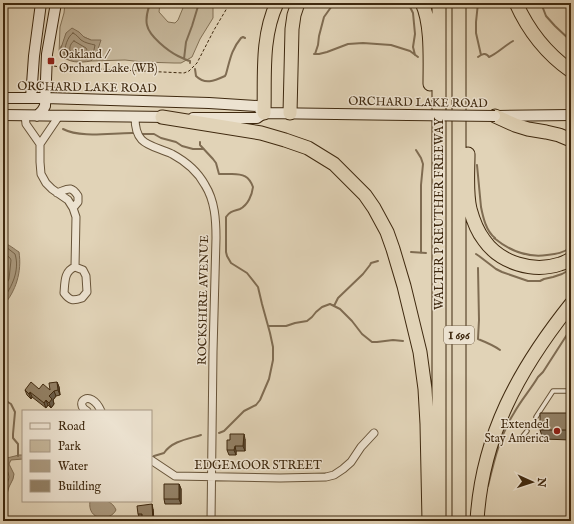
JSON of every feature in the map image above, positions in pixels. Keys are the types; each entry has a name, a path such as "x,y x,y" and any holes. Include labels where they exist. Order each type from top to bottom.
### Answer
{"highway":[{"path":"264,113 264,67 267,36 272,14 278,3"},
{"path":"290,113 292,29 298,3"},
{"path":"422,3 427,14 429,25 431,307 439,365"},
{"name":"WALTER P REUTHER FREEWAY","path":"439,3 439,521"},
{"name":"WALTER P REUTHER FREEWAY","path":"459,3 459,521"},
{"path":"467,3 468,186 470,209 476,226 484,240 495,252 516,264 530,267 546,267 560,264 571,259"},
{"path":"516,3 526,23 543,46 561,64 571,71"},
{"path":"495,116 521,127 559,135 571,140"},
{"path":"157,117 261,133 308,148 334,164 365,195 374,208 387,232 393,249 404,286 420,352 425,389 427,424 429,521"},
{"path":"477,521 482,477 491,443 503,411 542,341 571,304"}],"main road":[{"path":"37,116 44,109 45,98 35,41 42,3"},
{"path":"31,98 41,74 49,42 56,3"},
{"name":"ORCHARD LAKE ROAD","path":"3,98 209,103 257,106 264,113"},
{"path":"152,101 161,106 162,109 157,117"},
{"name":"ORCHARD LAKE ROAD","path":"3,115 256,118 264,113 495,116 571,115"}],"street":[{"path":"25,116 26,124 40,144"},
{"path":"59,116 40,144 41,174 52,190 68,200 73,208 76,217 75,267"},
{"name":"ROCKSHIRE AVENUE","path":"135,117 135,127 137,134 141,139 150,146 172,154 194,170 206,186 210,195 216,220 211,521"},
{"path":"57,192 69,188 74,190 78,196 78,202 73,208"},
{"path":"75,267 83,270 86,276 87,292 82,298 74,300 68,298 64,293 66,275 70,269 75,267"},
{"path":"85,410 83,409 82,402 88,398 96,401 100,410"},
{"name":"EDGEMOOR STREET","path":"152,461 175,476 212,478 326,477 343,469 351,462 374,432"}],"lane":[{"path":"536,417 553,391 571,391"},
{"path":"539,413 544,413"},
{"path":"523,436 527,431"}],"path":[{"path":"41,74 78,68 184,73 189,71 197,63 230,3"}],"green space":[{"path":"65,3 160,3 159,12 168,22 175,23 178,20 185,3 213,3 213,18 200,39 192,57 181,63 125,60 91,61 98,52 91,40 84,37 79,32 61,46 59,54 60,27"}],"water":[{"path":"72,28 84,37 91,40 101,40 97,52 91,61 74,62 59,54 66,33"},
{"path":"3,243 19,252 20,267 15,288 3,306"},
{"path":"22,455 22,459 11,460 9,464 14,474 3,508 3,491 9,477 4,462 7,458"},
{"path":"90,502 108,502 114,506 116,510 109,516 100,518 92,513"}],"building":[{"path":"31,382 39,389 43,384 50,390 49,383 57,382 58,390 54,391 49,396 52,399 49,403 46,400 44,403 25,390"},
{"path":"540,413 571,413 571,430 540,430"},
{"path":"230,434 244,434 243,446 235,446 234,450 227,450 227,440 230,440"},
{"path":"164,484 179,484 179,499 164,499"},
{"path":"152,504 153,521 142,521 142,514 138,514 137,506"}],"waterway":[{"path":"150,3 146,19 148,29 151,34 169,51 190,61 190,63"},
{"path":"184,59 186,42 199,3"},
{"path":"315,54 324,17 334,3"},
{"path":"408,3 413,13 415,34 413,47 415,55"},
{"path":"478,3 476,33 481,55"},
{"path":"541,3 546,16 571,41"},
{"path":"195,69 196,76 199,79 206,81 213,81 225,76 235,47 241,38 245,38"},
{"path":"478,57 484,54 487,54 489,57 513,41"},
{"path":"314,54 327,52 348,44 363,43 391,45 410,51 418,57"},
{"path":"63,129 79,134 136,133"},
{"path":"140,134 154,134 161,138 176,142 182,146 193,149 204,149"},
{"path":"200,142 200,145 216,163 219,174 236,174 245,176 250,180 253,187 251,196 245,205 240,209 231,212 226,217 226,252 231,263 247,273 258,287 273,347 273,360 269,379 260,400 256,405 244,411 224,431 219,433"},
{"path":"416,150 423,164 421,185 421,253"},
{"path":"477,165 481,207 485,224 494,238 506,247 513,250 540,256 557,254 566,251 571,247"},
{"path":"411,252 426,253"},
{"path":"476,254 496,269 528,281 540,281 562,274 571,269"},
{"path":"334,306 338,298 363,274 371,263 378,261"},
{"path":"478,268 478,339"},
{"path":"269,326 286,326 307,321 322,307 330,304 340,309 362,334 372,342 393,340 403,341"},
{"path":"488,486 498,448 509,421 570,330"},
{"path":"478,339 500,350"},
{"path":"3,399 11,404 15,412 13,438 18,444 18,456"},
{"path":"154,456 164,453 176,443 201,435"}],"place":[{"name":"Oakland / Orchard Lake (WB)","path":"51,61"},
{"name":"Extended Stay America","path":"557,431"}]}
